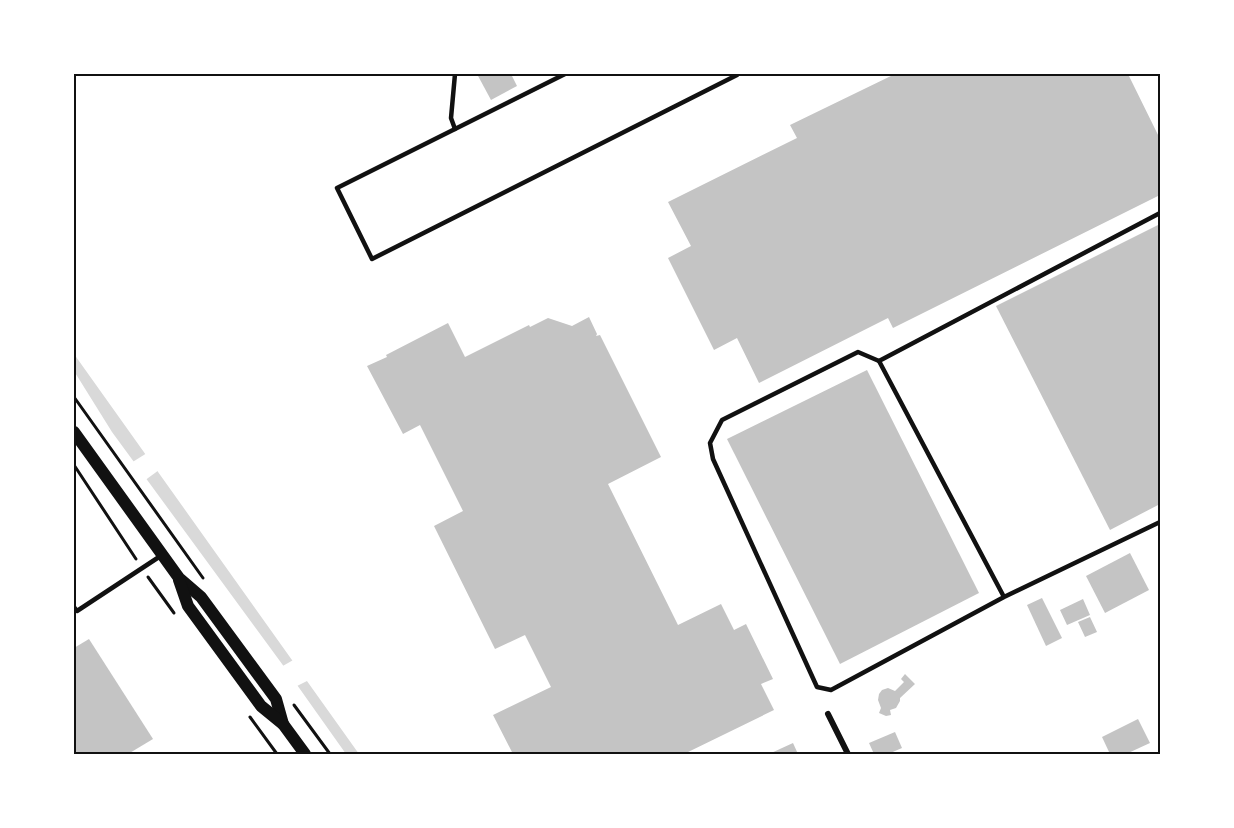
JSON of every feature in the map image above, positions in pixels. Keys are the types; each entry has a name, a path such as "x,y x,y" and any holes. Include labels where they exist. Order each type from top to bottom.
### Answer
{"main road":[{"path":"74,432 179,579 201,597 276,699 284,724"},
{"path":"179,579 188,606 261,706 284,724 305,754"},
{"path":"242,680 268,688"}],"street":[{"path":"828,714 848,754"}],"lane":[{"path":"455,74 451,118 455,129"},
{"path":"565,74 337,188 372,259 736,74"},
{"path":"879,361 1161,213"},
{"path":"1004,597 879,361 858,352 722,420 710,443 713,459 817,687 831,690 1004,597 1161,522"},
{"path":"75,610 162,555"}],"path":[{"path":"74,398 204,580"},
{"path":"74,406 78,404"},
{"path":"291,701 330,754"}],"shaded area":[{"path":"74,354 359,754 346,754 112,432 74,371"}],"pier":[{"path":"147,453 159,470 144,481 131,463"},
{"path":"295,659 309,680 295,687 281,667"}],"building":[{"path":"477,74 511,74 517,86 491,100"},
{"path":"895,74 1128,74 1160,139 1160,195 893,328 888,318 759,383 737,338 714,350 668,258 691,246 668,202 797,138 790,125"},
{"path":"1160,224 1160,504 1110,530 996,306"},
{"path":"589,317 596,336 600,335 661,457 608,484 678,625 721,604 734,630 746,624 773,679 761,684 774,710 684,754 513,754 493,715 551,687 525,635 495,649 434,526 463,511 420,425 403,434 367,366 448,323 465,357 548,318 572,326"},
{"path":"867,370 979,593 840,664 727,439"},
{"path":"1130,553 1149,590 1105,613 1086,576"},
{"path":"1042,598 1062,638 1046,646 1027,605"},
{"path":"1083,599 1090,615 1067,625 1060,610"},
{"path":"1090,617 1097,632 1085,637 1078,622"},
{"path":"89,639 153,739 128,754 74,754 74,648"},
{"path":"905,674 915,684 900,698 896,708 890,710 891,715 886,716 879,713 881,708 878,700 879,694 888,688 895,691 904,682 901,679"},
{"path":"1138,719 1150,743 1126,754 1110,754 1102,737"},
{"path":"895,732 902,748 888,754 874,754 869,743"},
{"path":"793,743 798,754 769,754"}]}
